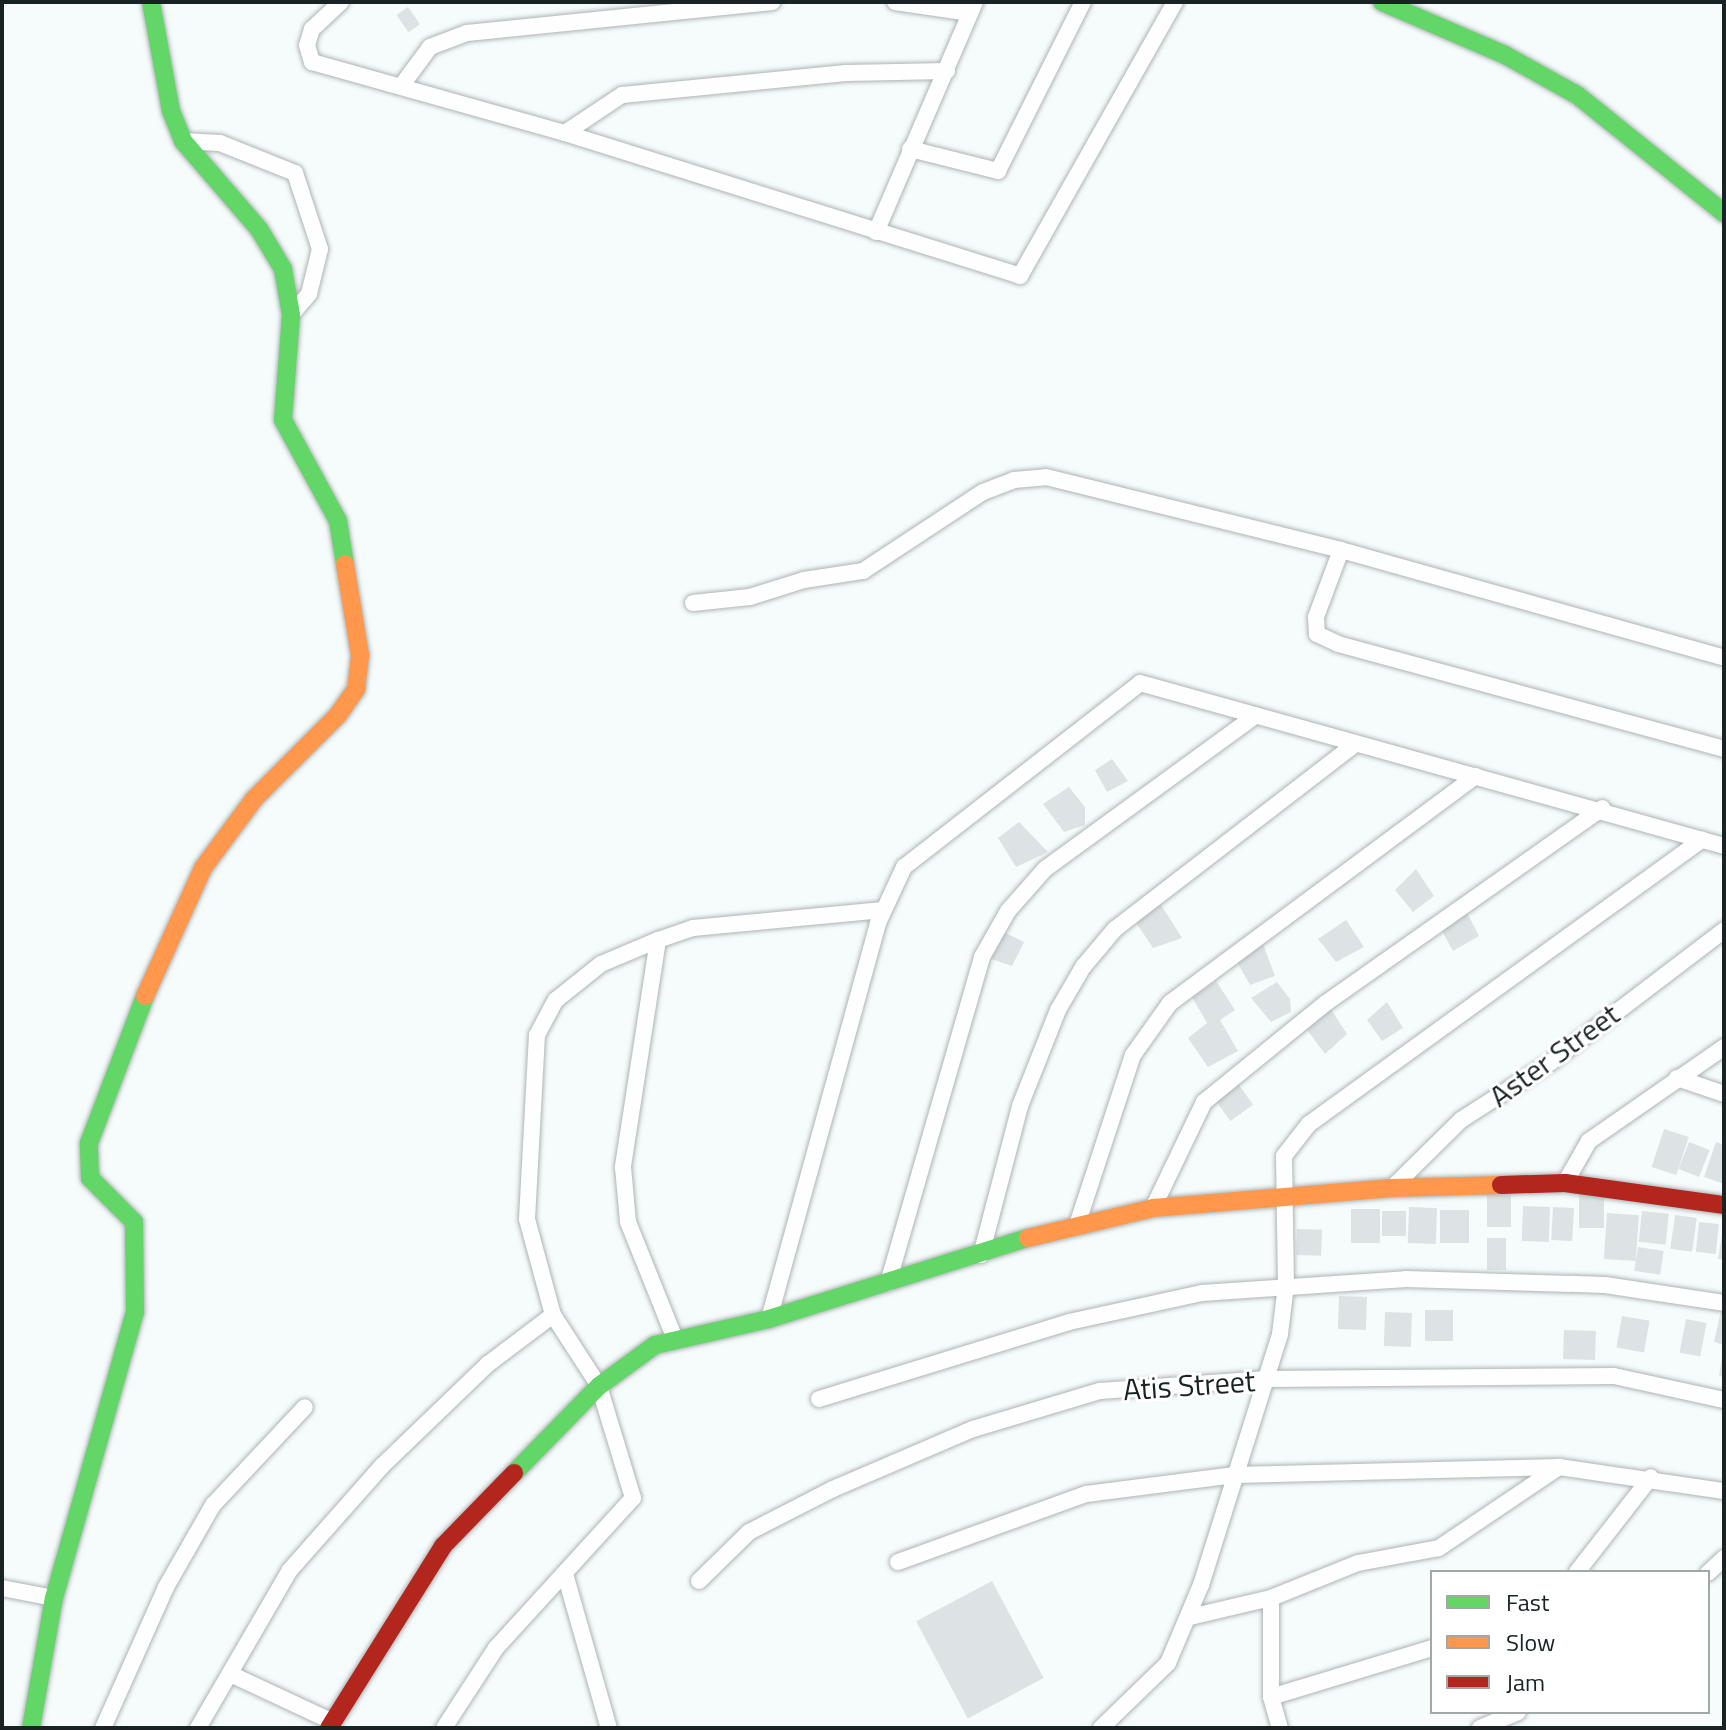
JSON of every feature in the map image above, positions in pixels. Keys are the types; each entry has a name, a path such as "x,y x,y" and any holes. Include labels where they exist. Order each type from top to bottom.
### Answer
{"street":[{"path":"31,1728 54,1598 135,1312 138,1258 134,1222 90,1178 89,1143 129,1032 203,868 254,799 338,715 356,689 360,655 338,521 283,420 291,315 283,269 259,229 183,141 171,111 151,2"},
{"path":"341,2 312,29 307,45 312,62 565,133 1020,276 1175,2"},
{"path":"402,85 430,47 467,33 772,2"},
{"path":"876,232 973,8 895,2"},
{"path":"910,149 998,171 1083,2"},
{"path":"1382,2 1505,55 1577,95 1724,213"},
{"path":"565,133 622,95 846,73 947,71"},
{"path":"183,141 220,143 295,173 320,249 309,294 291,315"},
{"path":"693,603 750,597 804,580 863,571 983,492 1014,480 1046,477 1341,550 1724,658"},
{"path":"1341,550 1316,617 1317,634 1338,644 1724,749"},
{"path":"769,1319 883,910 904,867 1140,683 1252,718 1602,808 1724,846"},
{"path":"888,1283 982,957 1008,911 1045,869 1252,718"},
{"path":"981,1255 1020,1106 1058,1010 1083,967 1115,929 1355,744"},
{"path":"1078,1222 1133,1055 1170,1003 1476,776"},
{"path":"1153,1208 1204,1102 1326,1003 1602,808"},
{"path":"1101,1728 1168,1663 1190,1617 1267,1379 1286,1285 1282,1196 1284,1156 1309,1124 1702,840"},
{"path":"444,1728 496,1648 633,1498 599,1386 553,1315 527,1219 537,1035 556,1000 601,964 658,940 693,928 883,910"},
{"name":"Aster Street","path":"1392,1188 1461,1120 1551,1062 1724,930"},
{"path":"658,940 623,1167 628,1222 675,1339"},
{"path":"1565,1183 1589,1141 1724,1047"},
{"path":"1677,1078 1724,1094"},
{"path":"230,1674 331,1725 443,1546 599,1386 655,1345 769,1319 981,1255 1078,1222 1153,1208 1392,1188 1565,1183 1724,1205"},
{"path":"819,1399 1069,1322 1202,1293 1406,1279 1605,1285 1724,1303"},
{"path":"198,1728 290,1570 382,1466 488,1364 553,1315"},
{"name":"Atis Street","path":"699,1581 749,1532 833,1489 973,1429 1100,1391 1267,1379 1614,1376 1724,1400"},
{"path":"103,1728 166,1587 213,1505 305,1407"},
{"path":"1190,1617 1271,1598 1358,1563 1439,1548 1559,1467"},
{"path":"898,1562 1086,1494 1235,1475 1559,1467 1651,1477 1724,1491"},
{"path":"1579,1570 1651,1477"},
{"path":"565,1574 609,1728"},
{"path":"2,1588 54,1598"},
{"path":"1271,1598 1271,1697 1280,1728"},
{"path":"1271,1697 1430,1649"},
{"path":"1480,1728 1513,1714"}],"building":[{"path":"408,7 420,24 409,32 397,15"},
{"path":"1112,759 1128,781 1107,792 1095,770"},
{"path":"1069,787 1085,807 1085,825 1064,832 1043,804"},
{"path":"1019,822 1048,852 1016,867 998,838"},
{"path":"1416,869 1434,896 1413,912 1395,890"},
{"path":"1160,903 1182,938 1153,948 1135,921"},
{"path":"1466,911 1479,936 1453,951 1441,929"},
{"path":"1346,920 1364,947 1336,962 1318,939"},
{"path":"1002,931 1024,942 1012,966 991,959"},
{"path":"1263,944 1275,976 1250,985 1237,962"},
{"path":"1216,981 1235,1010 1220,1020 1238,1051 1208,1067 1188,1038 1207,1023 1192,997"},
{"path":"1277,982 1290,999 1291,1012 1271,1022 1251,998"},
{"path":"1387,1002 1403,1028 1382,1041 1367,1020"},
{"path":"1331,1009 1347,1034 1325,1054 1305,1027"},
{"path":"1236,1081 1253,1104 1230,1121 1213,1097"},
{"path":"1664,1129 1689,1137 1676,1175 1652,1167"},
{"path":"1689,1142 1710,1150 1699,1177 1679,1169"},
{"path":"1716,1142 1724,1145 1724,1184 1704,1177"},
{"path":"1487,1192 1511,1192 1511,1227 1487,1227"},
{"path":"1579,1193 1604,1193 1604,1228 1579,1228"},
{"path":"1523,1206 1550,1207 1549,1242 1522,1241"},
{"path":"1409,1207 1437,1208 1436,1244 1408,1243"},
{"path":"1553,1207 1574,1208 1572,1241 1551,1240"},
{"path":"1351,1209 1380,1209 1380,1243 1351,1243"},
{"path":"1440,1210 1469,1210 1469,1243 1440,1243"},
{"path":"1382,1211 1406,1211 1406,1236 1382,1236"},
{"path":"1642,1211 1669,1214 1666,1245 1639,1242"},
{"path":"1607,1213 1639,1215 1636,1261 1604,1259"},
{"path":"1675,1215 1697,1218 1692,1252 1670,1249"},
{"path":"1699,1222 1719,1224 1716,1254 1696,1252"},
{"path":"1297,1229 1322,1230 1321,1256 1296,1255"},
{"path":"1724,1235 1724,1260 1718,1259"},
{"path":"1487,1238 1506,1238 1506,1270 1487,1270"},
{"path":"1638,1247 1664,1251 1660,1275 1634,1271"},
{"path":"1339,1296 1367,1297 1366,1330 1338,1329"},
{"path":"1425,1310 1453,1310 1453,1341 1425,1341"},
{"path":"1721,1311 1724,1312 1724,1345 1714,1342"},
{"path":"1385,1312 1412,1313 1411,1347 1384,1346"},
{"path":"1622,1316 1650,1321 1644,1352 1616,1348"},
{"path":"1686,1319 1707,1323 1700,1356 1680,1352"},
{"path":"1564,1330 1596,1331 1595,1360 1563,1359"},
{"path":"1724,1357 1724,1377 1719,1376"},
{"path":"992,1581 1044,1678 968,1718 916,1621"}],"traffic: fast":[{"path":"151,2 171,111 183,141 259,229 283,269 291,315 283,420 338,521 345,564"},
{"path":"1382,2 1505,55 1577,95 1724,213"},
{"path":"31,1728 54,1598 135,1312 134,1222 90,1178 89,1143 145,996"},
{"path":"514,1473 599,1386 655,1345 769,1319 1028,1238"}],"traffic: slow":[{"path":"145,996 203,868 254,799 338,715 356,689 360,655 345,564"},
{"path":"1028,1238 1153,1208 1392,1188 1501,1185"}],"traffic: jam":[{"path":"1501,1185 1565,1183 1724,1205"},
{"path":"329,1728 443,1546 514,1473"}]}
